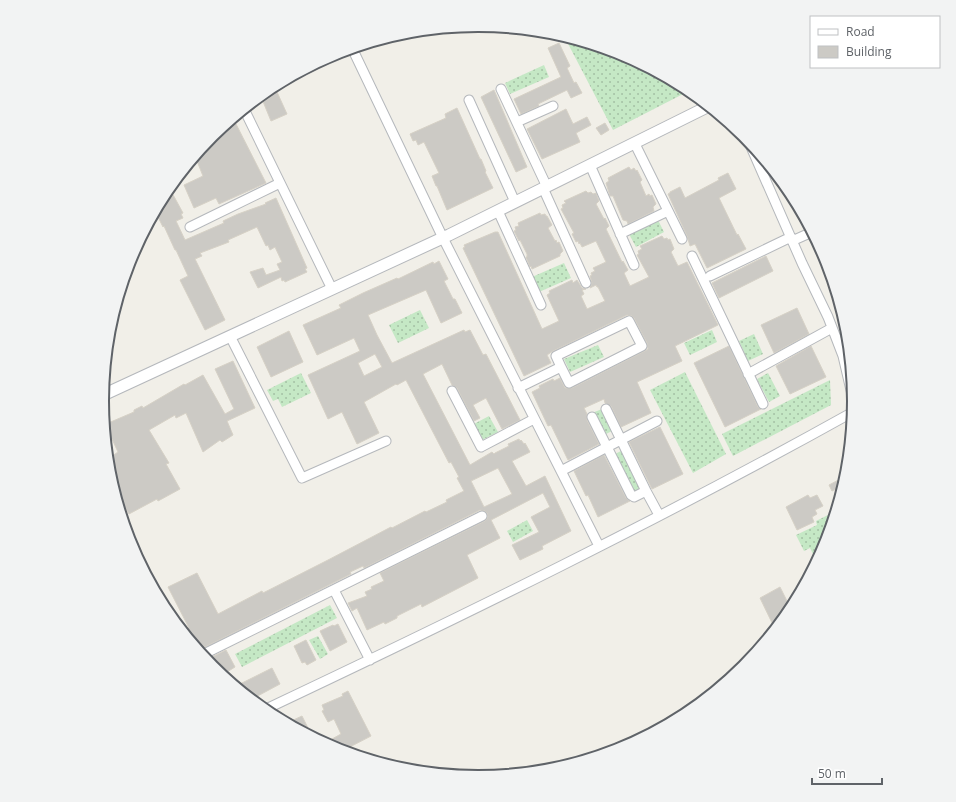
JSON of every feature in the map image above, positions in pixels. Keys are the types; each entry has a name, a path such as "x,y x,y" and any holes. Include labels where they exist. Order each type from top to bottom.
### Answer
{"street":[{"path":"355,54 443,238 599,546"},
{"path":"501,89 517,122 586,283"},
{"path":"469,100 516,202"},
{"path":"517,122 553,106"},
{"path":"109,392 443,238 704,109"},
{"path":"246,114 332,289"},
{"path":"635,144 682,240"},
{"path":"757,160 832,328 845,364"},
{"path":"590,165 634,265"},
{"path":"190,227 280,183"},
{"path":"498,211 541,304"},
{"path":"620,234 668,211"},
{"path":"710,276 807,234"},
{"path":"692,256 763,404"},
{"path":"629,321 642,346 569,383 561,367 556,356 629,321"},
{"path":"748,374 832,328"},
{"path":"230,336 302,478 386,441"},
{"path":"518,388 561,367"},
{"path":"452,391 481,447 534,419"},
{"path":"606,409 646,491 660,516"},
{"path":"271,707 370,660 660,516 846,416"},
{"path":"592,417 631,495 634,497 646,491"},
{"path":"561,471 657,420"},
{"path":"208,652 482,516"},
{"path":"334,590 370,660"}],"green space":[{"path":"568,43 619,60 662,81 683,94 613,130"},
{"path":"544,65 549,77 510,94 505,83"},
{"path":"658,220 664,232 636,247 629,234"},
{"path":"564,263 571,278 539,292 532,277"},
{"path":"420,310 429,328 398,343 389,325"},
{"path":"712,330 717,342 690,355 684,343"},
{"path":"754,334 763,354 748,361 739,341"},
{"path":"598,345 604,357 570,372 564,359"},
{"path":"685,372 726,454 693,473 650,390"},
{"path":"301,373 311,393 282,407 278,399 273,401 267,390"},
{"path":"768,373 780,396 769,402 757,379"},
{"path":"830,380 831,405 733,456 722,434"},
{"path":"602,409 612,431 602,436 592,413"},
{"path":"489,416 498,432 480,441 472,425"},
{"path":"621,451 640,489 632,493 613,455"},
{"path":"829,515 813,555 810,548 804,551 796,535 817,525 816,521"},
{"path":"527,520 533,531 513,542 507,531"},
{"path":"330,605 337,618 242,667 235,654"},
{"path":"318,636 328,654 320,659 309,640"}],"building":[{"path":"559,43 570,66 567,68 574,83 576,82 582,93 571,98 567,90 538,104 539,106 521,114 514,99 561,77 548,48"},
{"path":"494,90 527,167 516,172 481,97"},
{"path":"277,92 287,114 271,121 263,101"},
{"path":"457,108 493,188 447,210 432,176 439,173 424,142 418,145 416,140 413,141 410,134 446,118 445,114"},
{"path":"566,109 573,124 587,117 591,125 576,133 580,142 542,159 527,129"},
{"path":"236,123 266,183 219,204 216,198 194,208 184,185 203,176 197,162 217,140"},
{"path":"605,123 609,130 601,135 596,128"},
{"path":"629,167 631,170 634,168 636,171 637,170 642,180 640,182 646,196 649,194 650,196 652,195 656,204 653,207 654,211 628,224 627,221 623,220 613,196 610,196 606,183 609,181 608,178"},
{"path":"728,173 736,189 719,198 737,235 738,234 746,249 707,268 695,244 690,246 668,194 680,187 685,198 719,180 718,178"},
{"path":"586,191 593,194 596,193 599,201 596,204 609,226 606,229 622,262 623,261 628,270 624,273 630,286 649,277 637,255 639,254 638,251 642,249 640,246 662,236 664,239 670,239 674,249 671,252 678,266 687,262 718,325 675,346 682,361 637,382 651,413 621,427 611,406 605,403 604,399 584,408 587,414 587,420 599,444 568,460 551,425 548,426 532,392 540,388 539,386 553,379 554,381 560,378 565,388 572,388 645,351 648,349 647,343 634,318 627,315 553,351 547,355 551,363 524,376 463,248 465,247 464,245 498,232 542,329 559,321 547,295 550,293 549,291 572,280 573,283 577,280 582,288 586,289 582,290 584,294 581,296 587,309 605,301 596,285 590,288 592,283 590,276 592,275 591,273 595,271 593,268 606,262 596,241 582,247 578,241 576,242 572,234 574,233 561,209 563,208 562,205 566,203 564,201"},
{"path":"173,194 183,213 181,214 183,218 176,221 185,240 224,223 223,221 238,214 266,204 265,203 276,198 307,268 305,269 307,272 285,282 284,280 282,281 281,277 258,288 250,272 263,268 266,275 280,270 277,264 282,262 275,247 270,250 268,245 266,246 257,227 228,240 229,242 200,253 202,256 195,259 225,320 205,330 180,280 188,276 164,226 163,227 158,216"},
{"path":"540,213 541,215 545,214 547,216 552,225 548,228 555,241 556,240 557,243 559,242 563,251 560,256 532,269 526,257 527,254 514,231 516,230 515,227 519,226 518,223"},
{"path":"766,256 773,271 719,298 712,283"},
{"path":"439,261 448,279 444,281 462,313 441,323 426,290 368,315 377,335 392,363 464,330 465,332 470,330 483,355 486,354 520,420 502,429 486,398 473,405 480,418 474,421 457,388 452,385 442,364 423,374 470,465 492,452 494,454 509,446 508,444 519,439 520,441 521,440 524,444 525,443 530,452 512,461 526,486 545,476 571,531 542,546 543,549 520,560 512,545 539,532 531,517 550,507 543,493 491,520 500,538 467,555 478,578 422,607 421,604 385,624 384,622 367,630 357,608 352,611 348,603 367,596 365,592 372,589 371,587 384,581 380,573 485,521 488,517 487,513 480,510 364,568 363,566 350,572 351,574 204,647 187,629 189,628 168,587 197,573 218,614 262,591 263,593 391,527 392,528 425,511 426,512 447,502 446,500 464,491 457,478 459,477 451,462 449,463 406,380 364,402 379,433 357,444 342,412 328,419 308,375 360,351 354,338 317,355 303,325 341,308 339,305 363,293 397,278 398,279 433,262 434,264","holes":["375,354 382,367 364,376 358,363","498,468 512,494 484,507 471,481"]},
{"path":"797,308 809,334 774,353 761,325"},
{"path":"289,331 303,362 271,377 257,347"},
{"path":"729,346 758,407 761,409 725,427 694,363"},
{"path":"811,346 826,377 790,394 776,366"},
{"path":"233,361 255,408 227,421 233,435 222,442 220,440 203,452 186,413 176,418 175,415 149,430 169,463 166,464 180,489 129,514 125,508 116,473 113,455 118,452 111,439 110,422 134,412 134,410 142,406 143,408 184,384 185,385 203,375 225,414 234,409 215,369"},
{"path":"660,427 683,474 652,489 629,442"},
{"path":"604,455 626,498 630,501 598,517 588,495 586,496 574,471"},
{"path":"838,480 836,489 832,491 829,485"},
{"path":"808,495 810,498 817,495 823,506 815,510 817,514 812,517 814,522 797,530 786,507"},
{"path":"780,587 788,602 773,624 760,598"},
{"path":"338,624 347,642 330,651 320,631"},
{"path":"306,640 316,660 307,665 305,662 302,663 294,646"},
{"path":"226,650 235,667 228,672 212,657"},
{"path":"272,668 280,684 257,697 241,683"},
{"path":"348,691 371,736 350,747 333,740 332,739 341,734 334,719 328,722 322,711 324,710 322,705 343,696 342,694"},
{"path":"302,716 308,729 293,721"}]}
